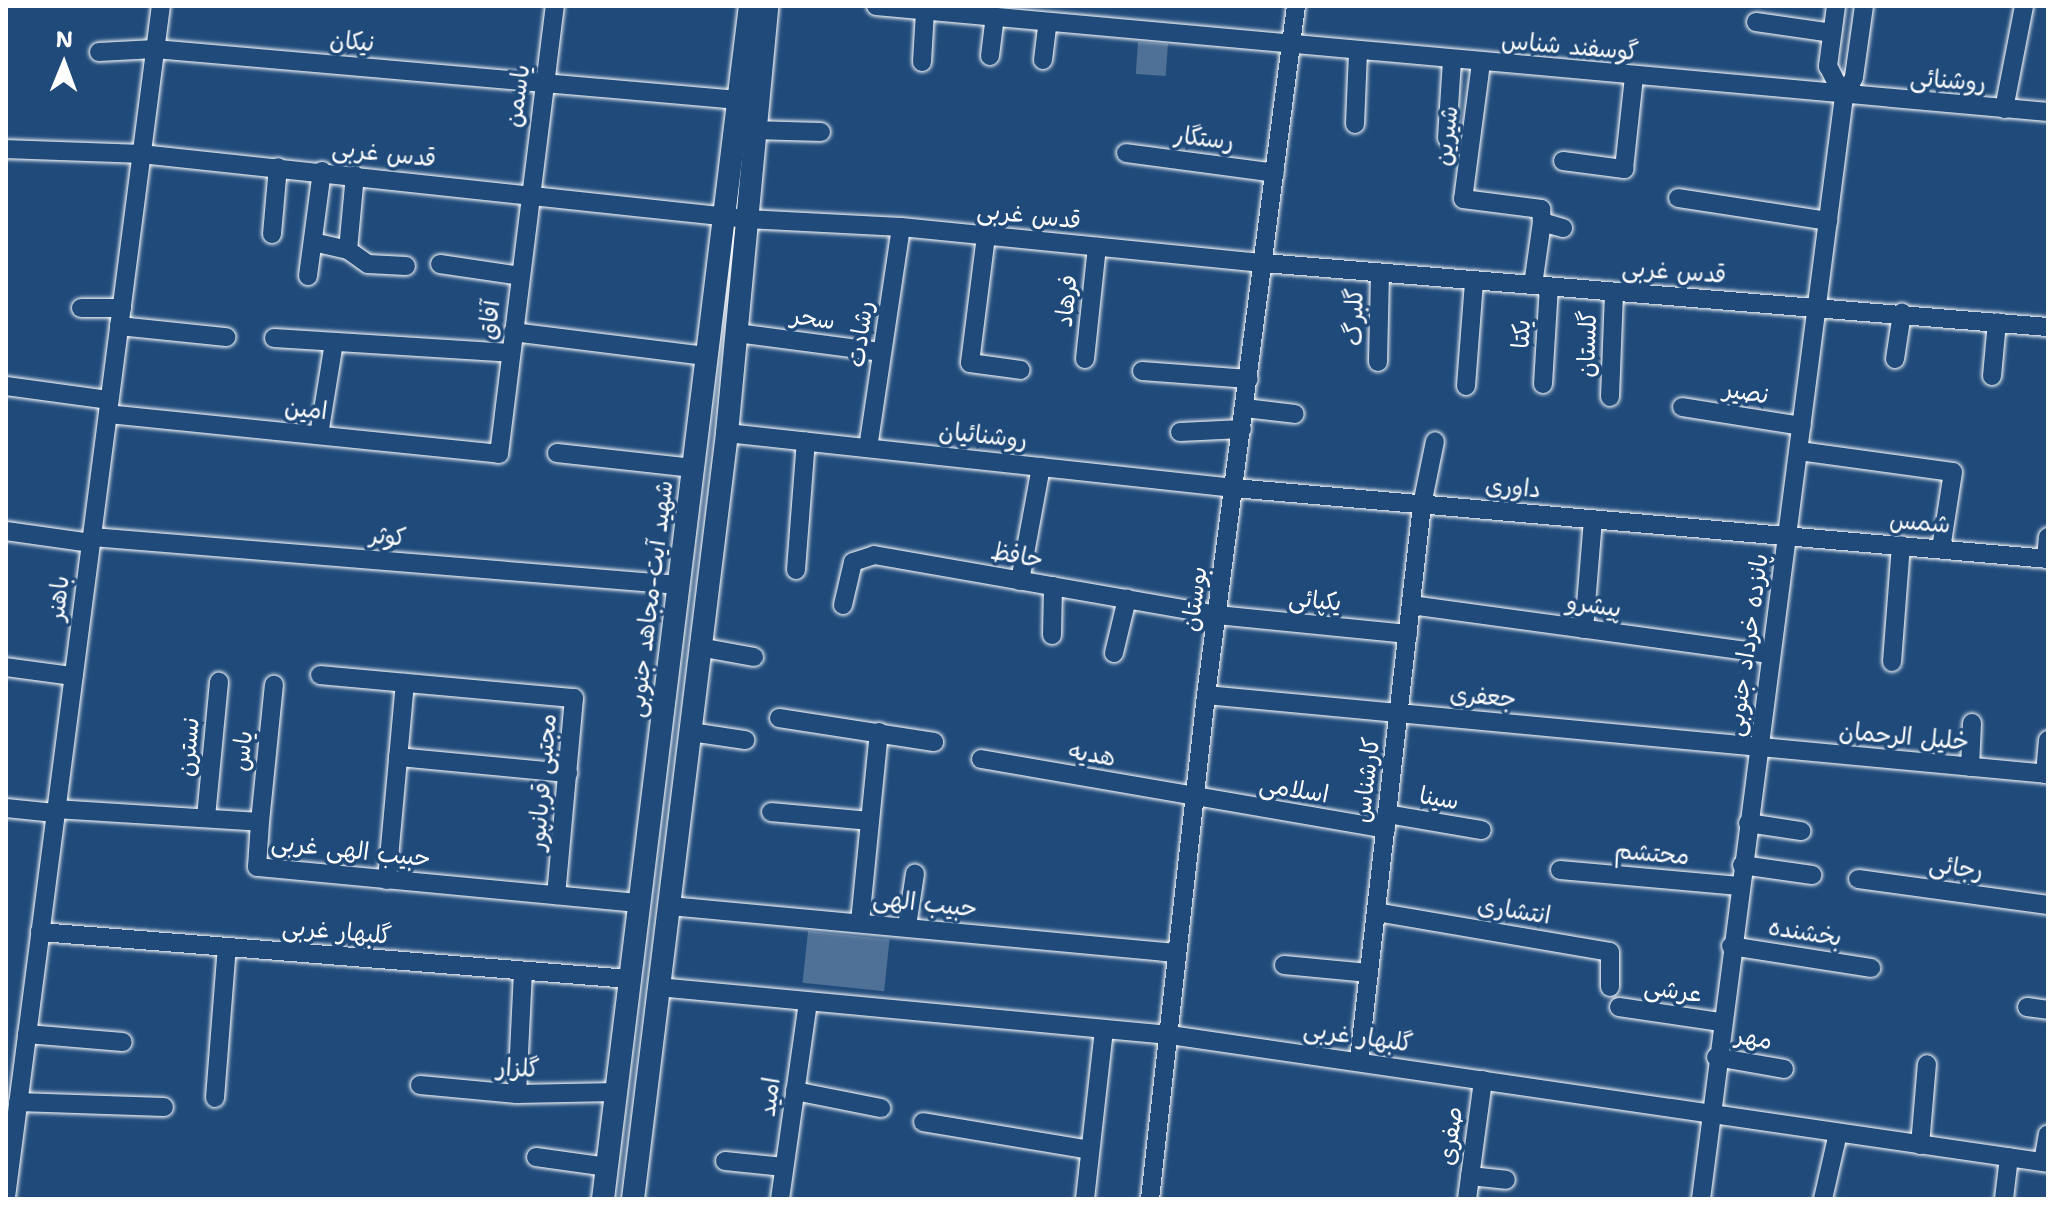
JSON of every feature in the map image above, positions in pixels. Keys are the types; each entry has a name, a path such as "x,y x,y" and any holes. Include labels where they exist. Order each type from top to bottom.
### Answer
{"main road":[{"name":"شهید آیت-مجاهد جنوبی","path":"633,1199 737,333 753,130 747,101 750,6"},
{"name":"شهید آیت-مجاهد جنوبی","path":"603,1199 724,215 767,6"}],"street":[{"name":"باهنر","path":"6,1197 161,6"},
{"name":"یاسمن","path":"529,192 555,6"},
{"name":"گوسفند شناس","path":"876,6 1844,97"},
{"name":"بوستان","path":"1150,1199 1206,695 1296,6"},
{"path":"1836,6 1828,66 1844,97"},
{"name":"پانزده خرداد جنوبی","path":"1701,1199 1756,747 1788,534 1844,97 1854,77 1864,6"},
{"path":"2004,109 2024,6"},
{"path":"914,8 922,62"},
{"path":"990,56 995,17"},
{"path":"1043,60 1048,22"},
{"path":"1756,22 1832,33"},
{"name":"نیکان","path":"99,52 155,49 747,101"},
{"path":"1355,124 1358,51"},
{"path":"1447,138 1452,60"},
{"name":"شیرین","path":"1481,63 1463,199 1541,209 1542,222 1563,228"},
{"path":"1563,161 1624,169 1634,77"},
{"name":"روشنائی","path":"1844,97 2048,112"},
{"path":"753,130 821,132"},
{"name":"قدس غربی","path":"6,149 141,154 529,192 747,219 901,227 1264,263 1614,292 1818,305 2048,327"},
{"name":"رستگار","path":"1126,153 1275,173"},
{"path":"272,234 278,167"},
{"path":"308,276 322,171"},
{"path":"348,250 355,175"},
{"name":"آفاق","path":"499,454 529,192"},
{"path":"1678,198 1828,221"},
{"name":"یکتا","path":"1542,222 1543,384"},
{"name":"رشادت","path":"868,448 901,227"},
{"path":"986,236 970,363 1021,370"},
{"path":"313,242 348,250 368,264 406,266"},
{"name":"فرهاد","path":"1085,359 1097,247"},
{"path":"440,264 520,276"},
{"name":"گلبرگ","path":"1378,362 1380,273"},
{"path":"1466,386 1474,281"},
{"name":"گلستان","path":"1610,397 1614,292"},
{"path":"81,308 226,337"},
{"path":"1895,359 1902,313"},
{"path":"1992,376 1997,322"},
{"path":"513,332 706,356"},
{"name":"سحر","path":"737,333 882,352"},
{"path":"274,338 511,353"},
{"path":"319,435 334,342"},
{"path":"1142,371 1249,379"},
{"name":"امین","path":"6,386 108,407 319,435 499,454"},
{"name":"نصیر","path":"1682,407 1802,426"},
{"path":"1245,408 1295,414"},
{"path":"1180,432 1242,429"},
{"name":"روشنائیان","path":"727,433 1234,488"},
{"path":"796,570 806,441"},
{"name":"کارشناس","path":"1359,1060 1422,505 1435,441"},
{"path":"1799,451 1953,472 1941,549"},
{"path":"557,453 693,468"},
{"path":"1020,581 1041,467"},
{"name":"داوری","path":"1234,488 1788,534"},
{"path":"1584,629 1593,519"},
{"name":"کوثر","path":"6,531 679,585"},
{"name":"شمس","path":"1788,534 2047,559"},
{"path":"2047,559 2048,537"},
{"path":"1892,662 1901,545"},
{"name":"حافظ","path":"843,605 853,562 874,555 1217,615"},
{"path":"1052,635 1053,586"},
{"path":"1114,653 1127,599"},
{"name":"پیشرو","path":"1411,605 1770,654"},
{"name":"یکپائی","path":"1217,615 1408,634"},
{"path":"699,647 754,657"},
{"path":"6,667 73,676"},
{"path":"320,675 405,683 387,880"},
{"name":"نسترن","path":"206,817 219,682"},
{"name":"مجتبی قربانپور","path":"405,683 574,698 556,895"},
{"name":"یاس","path":"260,822 274,685"},
{"name":"جعفری","path":"1206,695 1756,747"},
{"path":"779,718 934,742"},
{"path":"1970,767 1972,723"},
{"path":"691,732 745,740"},
{"path":"860,922 879,732"},
{"path":"2046,774 2048,740"},
{"name":"خلیل الرحمان","path":"1756,747 2046,774"},
{"path":"398,757 568,773"},
{"name":"هدیه","path":"981,759 1194,798"},
{"name":"اسلامی","path":"1194,798 1386,822"},
{"name":"حبیب الهی غربی","path":"6,808 260,822 257,867 639,903"},
{"path":"771,812 870,821"},
{"name":"سینا","path":"1386,822 1482,830"},
{"path":"1748,823 1801,831"},
{"path":"1742,865 1812,875"},
{"name":"محتشم","path":"1560,870 1739,886"},
{"path":"907,926 915,874"},
{"name":"رجائی","path":"1858,879 2048,905"},
{"name":"حبیب الهی","path":"670,906 1176,953"},
{"name":"انتشاری","path":"1376,912 1610,952 1610,987"},
{"name":"گلبهار غربی","path":"40,932 629,979"},
{"name":"بخشنده","path":"1731,946 1871,968"},
{"path":"215,1098 227,947"},
{"path":"1284,965 1369,973"},
{"path":"517,1094 523,971"},
{"name":"گلبهار غربی","path":"658,987 1170,1035 1359,1060 1710,1115 2045,1162"},
{"name":"امید","path":"780,1199 808,1002"},
{"name":"عرشی","path":"1619,1007 1721,1022"},
{"path":"2027,1007 2048,1010"},
{"path":"1085,1199 1104,1029"},
{"path":"27,1034 123,1042"},
{"name":"مهر","path":"1716,1057 1784,1069"},
{"path":"1920,1145 1927,1064"},
{"name":"صفری","path":"1467,1199 1483,1080"},
{"name":"گلزار","path":"420,1085 517,1094 616,1092"},
{"path":"795,1091 881,1108"},
{"path":"18,1102 164,1107"},
{"path":"923,1122 1090,1150"},
{"path":"1823,1199 1838,1133"},
{"path":"2045,1162 2048,1134"},
{"path":"536,1157 607,1167"},
{"path":"2004,1199 2009,1157"},
{"path":"725,1161 784,1167"},
{"path":"1470,1176 1506,1180"}],"building":[{"path":"1138,42 1168,44 1166,76 1136,74"},
{"path":"808,931 890,940 884,991 803,983"}]}
